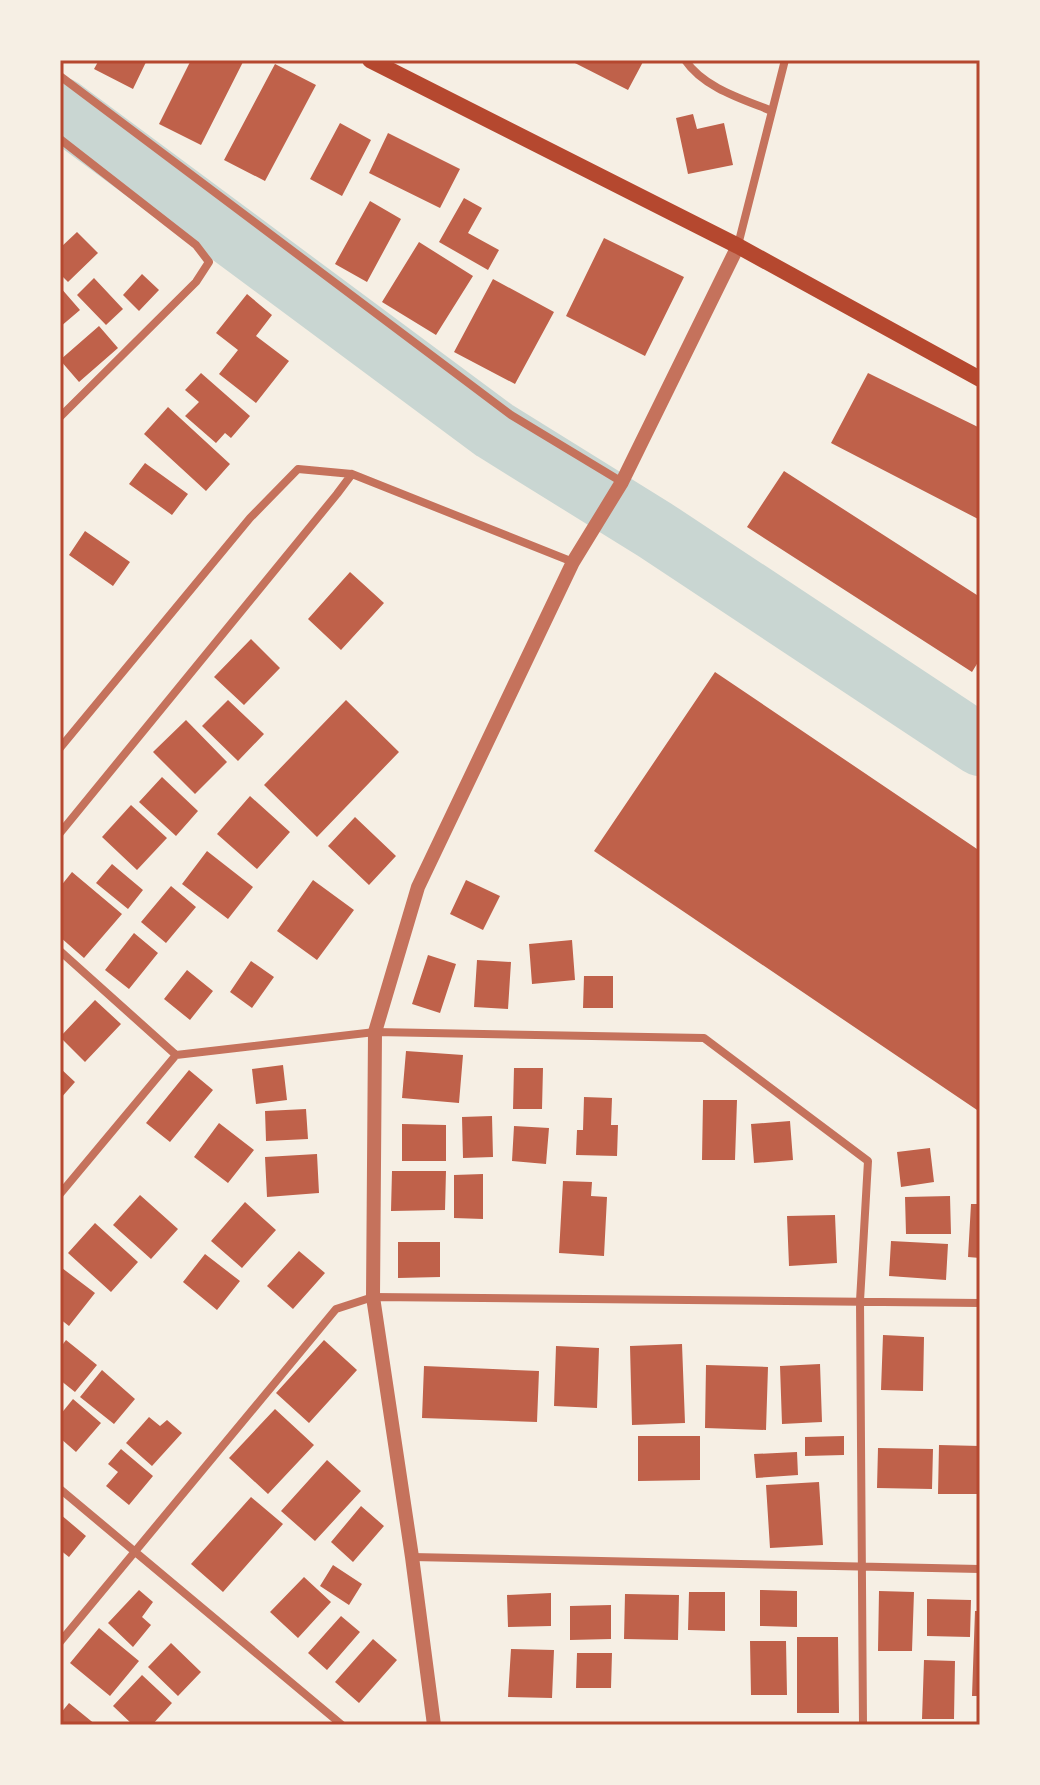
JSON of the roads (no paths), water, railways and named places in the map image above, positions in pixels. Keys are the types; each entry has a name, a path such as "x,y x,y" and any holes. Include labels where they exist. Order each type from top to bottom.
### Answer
{"main road":[{"path":"370,60 738,246 980,379"}],"street":[{"path":"685,60 702,78 733,96 772,111"},
{"path":"434,1725 373,1297 375,1032 418,887 573,562 622,482 738,246 785,60"},
{"path":"60,76 511,415 622,482"},
{"path":"60,139 196,245 209,262 196,282 60,417"},
{"path":"60,748 250,518 298,469 352,474 573,562"},
{"path":"60,833 352,474"},
{"path":"60,951 176,1055"},
{"path":"60,1194 176,1055 375,1032 704,1038 868,1161 860,1301 863,1725"},
{"path":"60,1642 336,1309 373,1297 980,1303"},
{"path":"60,1489 342,1725"},
{"path":"412,1557 980,1569"}],"waterway":[{"path":"60,108 494,430 655,530 980,745"}]}
